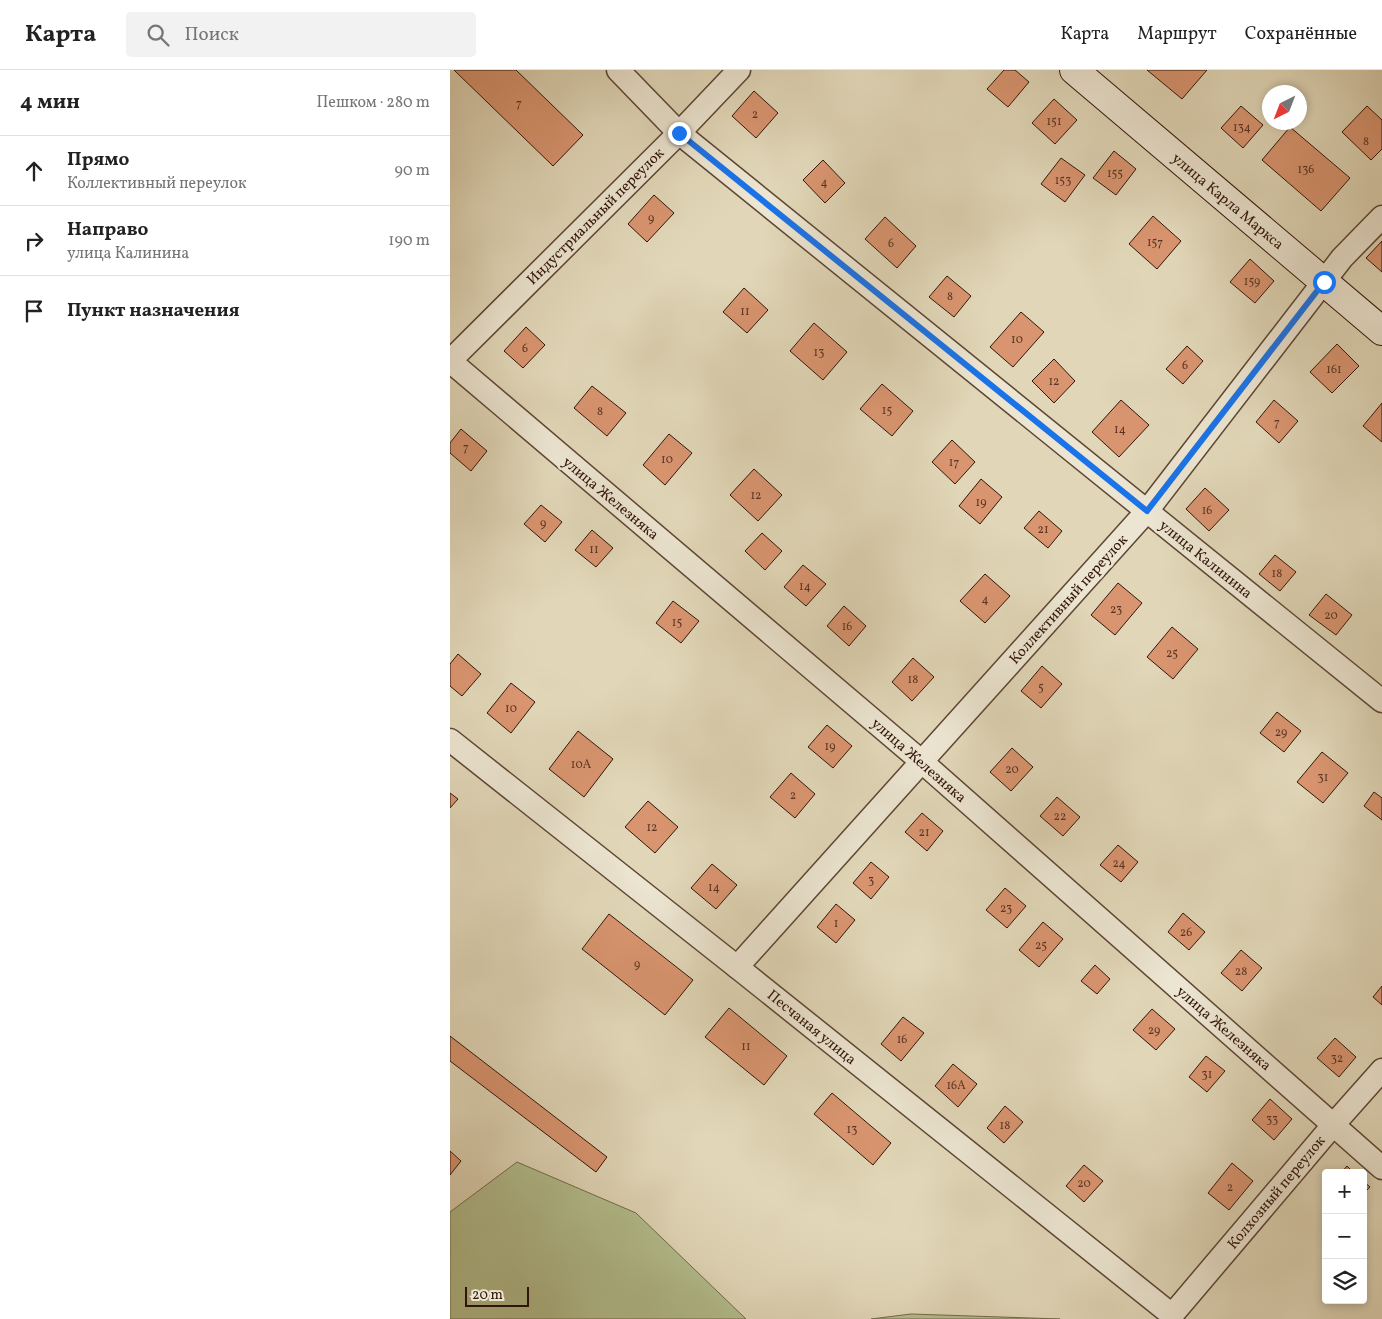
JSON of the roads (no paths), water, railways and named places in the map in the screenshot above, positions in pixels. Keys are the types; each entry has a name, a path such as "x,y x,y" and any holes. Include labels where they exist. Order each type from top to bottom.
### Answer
{"main road":[{"name":"улица Карла Маркса","path":"1074,70 1382,331"}],"street":[{"name":"улица Калинина","path":"618,70 679,133 1382,701"},
{"name":"Индустриальный переулок","path":"450,361 679,133 739,70"},
{"name":"Коллективный переулок","path":"737,967 1147,511 1342,258 1382,216"},
{"name":"улица Железняка","path":"450,361 921,761 1382,1168"},
{"name":"Песчаная улица","path":"450,740 1172,1315"},
{"name":"Колхозный переулок","path":"1172,1315 1382,1070"}]}
